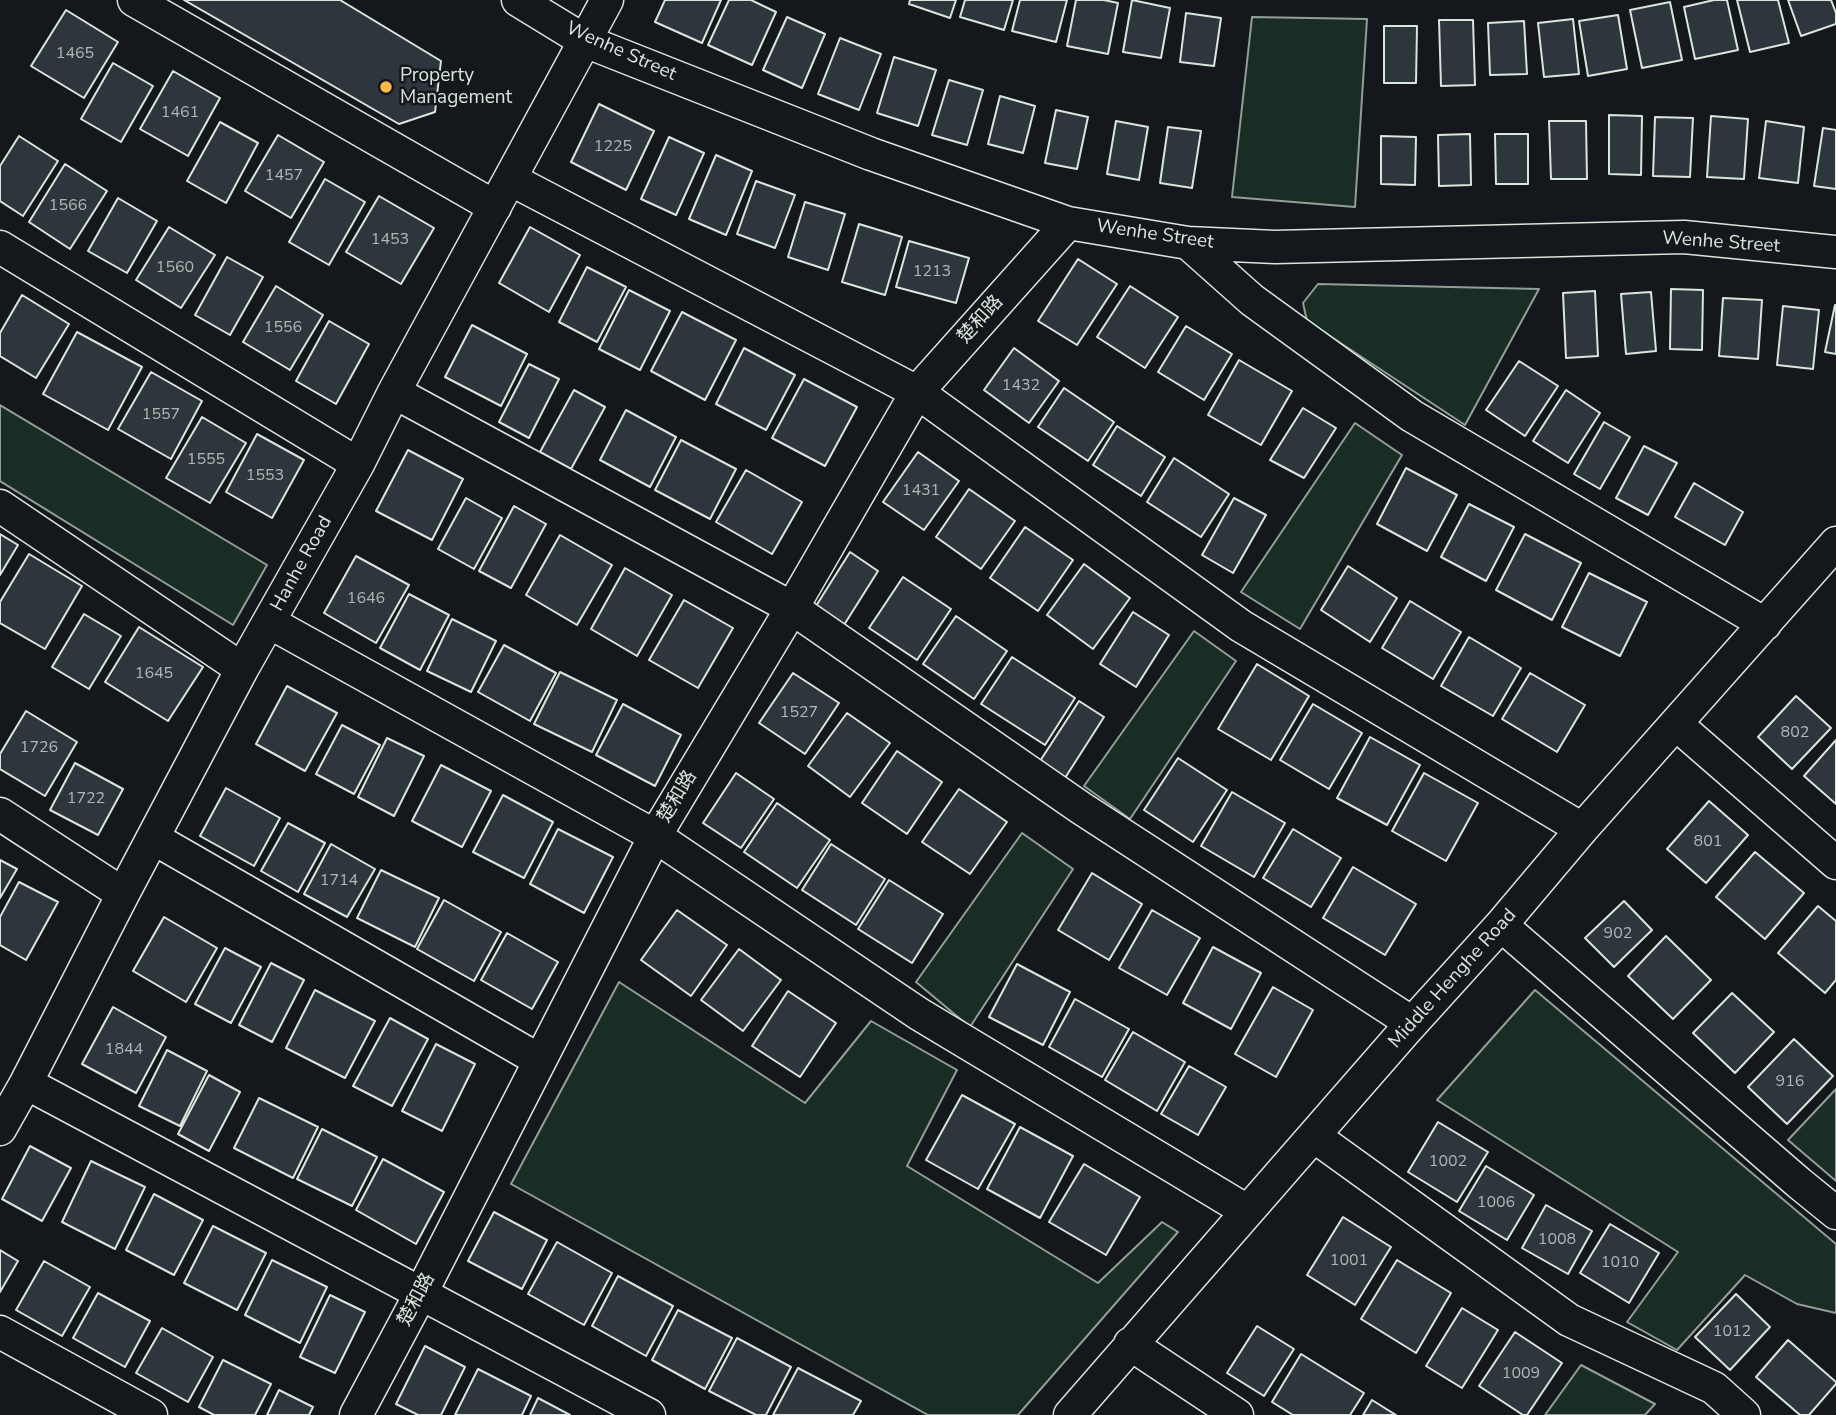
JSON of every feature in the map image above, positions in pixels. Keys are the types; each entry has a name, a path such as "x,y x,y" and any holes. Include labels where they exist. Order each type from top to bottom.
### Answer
{"street":[{"path":"134,0 495,207"},
{"name":"Wenhe Street","path":"518,0 585,41 871,154 1068,223 1188,243 1275,247 1684,237 1836,252"},
{"name":"Hanhe Road","path":"0,1129 243,669 358,464 394,392 607,0"},
{"path":"510,179 917,392 1241,626 1582,829"},
{"name":"楚和路","path":"356,1415 655,836 792,608 917,392 1068,223"},
{"path":"1188,243 1252,300 1412,416 1765,624"},
{"path":"0,247 358,464"},
{"path":"394,392 792,608 1082,808 1412,1023"},
{"path":"0,506 243,669"},
{"name":"Middle Henghe Road","path":"1070,1415 1836,543"},
{"path":"269,622 655,836 919,1014 1247,1212"},
{"path":"1676,724 1836,863"},
{"path":"0,814 123,894"},
{"path":"153,838 539,1060"},
{"path":"1501,925 1836,1213"},
{"path":"26,1083 649,1415"},
{"path":"1314,1136 1569,1320 1714,1388 1744,1415"},
{"path":"0,1332 150,1415"},
{"path":"1130,1344 1237,1415"}],"green space":[{"path":"1252,17 1367,19 1355,207 1232,197"},
{"path":"1318,284 1539,289 1465,425 1307,321 1303,303"},
{"path":"0,405 267,565 233,625 0,481"},
{"path":"1355,423 1402,455 1300,629 1241,592"},
{"path":"1194,631 1236,661 1130,819 1084,786"},
{"path":"1022,833 1073,869 970,1027 916,982"},
{"path":"619,982 805,1103 871,1021 957,1070 907,1166 1098,1283 1162,1222 1178,1232 1018,1415 928,1415 511,1184"},
{"path":"1535,990 1836,1244 1836,1313 1797,1304 1745,1275 1677,1350 1627,1322 1678,1252 1437,1100"},
{"path":"1836,1089 1836,1181 1788,1140"},
{"path":"1581,1365 1655,1404 1645,1415 1545,1415"}],"building":[{"name":"Property Management","path":"184,0 340,0 441,61 435,112 399,124"},
{"path":"665,0 721,0 702,43 655,22"},
{"path":"729,0 751,0 776,12 752,65 708,45"},
{"path":"910,0 956,0 950,18 909,4"},
{"path":"965,0 1013,0 1004,30 960,17"},
{"path":"1020,0 1067,0 1056,42 1012,31"},
{"path":"1076,0 1118,3 1108,54 1067,46"},
{"path":"1132,0 1170,8 1161,58 1123,52"},
{"path":"1727,0 1738,50 1695,59 1684,7"},
{"path":"1737,0 1778,0 1789,43 1750,52"},
{"path":"1788,0 1831,0 1836,13 1836,24 1801,36"},
{"path":"1670,2 1682,60 1642,68 1630,10"},
{"path":"66,10 118,42 84,98 31,66"},
{"path":"1186,13 1221,18 1214,66 1180,62"},
{"path":"1618,15 1627,69 1588,76 1579,21"},
{"path":"787,17 825,34 802,88 763,70"},
{"path":"1573,19 1579,74 1544,77 1538,23"},
{"path":"1439,20 1473,20 1475,85 1441,86"},
{"path":"1524,21 1527,74 1490,75 1488,23"},
{"path":"1384,26 1417,26 1416,83 1384,83"},
{"path":"840,38 881,54 859,110 818,94"},
{"path":"894,57 936,70 918,126 877,113"},
{"path":"113,63 153,86 121,142 81,119"},
{"path":"173,71 220,98 188,156 140,129"},
{"path":"949,80 983,90 967,145 932,135"},
{"path":"1000,96 1035,106 1023,153 988,144"},
{"path":"599,104 654,131 626,190 571,162"},
{"path":"1056,110 1088,117 1077,169 1045,163"},
{"path":"1609,115 1642,116 1641,175 1609,174"},
{"path":"1711,116 1748,119 1744,179 1707,177"},
{"path":"1655,117 1693,118 1690,177 1653,176"},
{"path":"1116,121 1148,127 1139,180 1107,174"},
{"path":"1549,121 1586,121 1587,179 1551,179"},
{"path":"1766,121 1804,127 1798,183 1759,178"},
{"path":"220,122 258,143 226,203 187,181"},
{"path":"1168,127 1201,131 1192,188 1160,183"},
{"path":"1823,128 1836,130 1836,189 1814,186"},
{"path":"1470,134 1471,185 1439,186 1438,135"},
{"path":"1495,134 1528,134 1528,184 1496,184"},
{"path":"278,135 324,162 291,218 245,191"},
{"path":"19,136 58,161 23,216 0,201 0,166"},
{"path":"1381,136 1416,137 1415,185 1381,184"},
{"path":"669,137 704,153 676,215 641,199"},
{"path":"716,155 752,171 726,235 689,219"},
{"path":"65,164 107,191 70,249 29,222"},
{"path":"325,179 365,202 329,265 289,242"},
{"path":"756,181 795,195 775,248 737,234"},
{"path":"379,196 434,228 401,284 346,252"},
{"path":"118,198 157,221 127,273 88,251"},
{"path":"805,202 845,214 828,270 788,257"},
{"path":"859,224 902,237 885,295 842,282"},
{"path":"169,227 215,255 181,308 136,280"},
{"path":"530,227 580,255 549,312 499,283"},
{"path":"909,241 969,258 956,303 896,287"},
{"path":"227,257 263,277 230,335 195,315"},
{"path":"1078,259 1117,284 1077,345 1038,321"},
{"path":"587,267 626,287 597,342 559,322"},
{"path":"276,286 323,315 290,370 243,342"},
{"path":"1130,286 1178,317 1145,368 1097,337"},
{"path":"1671,289 1703,290 1702,350 1670,349"},
{"path":"629,290 670,311 640,370 599,349"},
{"path":"1595,291 1598,356 1566,358 1563,293"},
{"path":"1651,292 1656,351 1626,354 1621,294"},
{"path":"22,295 69,324 36,378 0,356 0,333"},
{"path":"1723,298 1762,300 1758,359 1719,356"},
{"path":"1836,305 1836,354 1825,352"},
{"path":"1783,306 1819,310 1813,369 1777,365"},
{"path":"682,312 736,340 705,400 651,371"},
{"path":"329,321 369,344 336,404 296,381"},
{"path":"472,325 527,354 501,406 445,377"},
{"path":"1186,326 1232,354 1204,400 1158,372"},
{"path":"77,332 142,367 108,430 43,394"},
{"path":"744,348 795,375 766,430 716,404"},
{"path":"1014,348 1059,381 1029,423 984,390"},
{"path":"1239,360 1292,391 1261,445 1208,415"},
{"path":"1519,361 1558,386 1525,436 1486,410"},
{"path":"529,364 559,379 529,438 499,422"},
{"path":"151,372 202,401 171,459 118,429"},
{"path":"804,379 857,407 825,466 772,438"},
{"path":"1064,388 1114,422 1088,461 1038,427"},
{"path":"574,390 605,407 571,469 540,452"},
{"path":"1566,390 1600,413 1568,463 1533,441"},
{"path":"1303,408 1336,428 1304,478 1270,460"},
{"path":"626,410 676,437 650,487 600,460"},
{"path":"202,417 246,443 210,503 166,478"},
{"path":"1604,422 1630,437 1600,489 1574,474"},
{"path":"1117,426 1165,457 1141,496 1093,465"},
{"path":"257,434 304,460 272,518 226,492"},
{"path":"681,440 736,469 710,519 655,490"},
{"path":"1644,446 1677,463 1648,515 1616,498"},
{"path":"408,450 463,479 432,540 376,511"},
{"path":"918,452 959,481 924,530 883,502"},
{"path":"1174,458 1229,494 1201,537 1147,502"},
{"path":"1406,468 1457,495 1427,551 1377,524"},
{"path":"746,470 802,502 772,554 716,522"},
{"path":"1694,483 1743,512 1725,545 1675,517"},
{"path":"969,489 1015,521 981,569 936,537"},
{"path":"466,498 502,518 474,569 438,549"},
{"path":"1234,498 1266,515 1233,573 1202,555"},
{"path":"1469,504 1514,527 1486,581 1441,557"},
{"path":"514,506 546,524 511,588 479,571"},
{"path":"1025,527 1073,560 1038,611 990,578"},
{"path":"0,534 18,545 0,575"},
{"path":"1525,534 1581,563 1552,620 1496,590"},
{"path":"560,535 612,565 577,625 526,595"},
{"path":"850,552 878,571 844,625 816,606"},
{"path":"29,554 82,586 45,649 0,623 0,602"},
{"path":"356,556 409,585 376,643 324,613"},
{"path":"1084,564 1130,598 1093,649 1047,615"},
{"path":"1348,566 1397,598 1370,642 1321,610"},
{"path":"625,568 672,595 637,656 591,629"},
{"path":"1589,573 1647,602 1620,656 1562,627"},
{"path":"903,577 951,609 917,660 869,628"},
{"path":"409,594 449,615 420,670 380,648"},
{"path":"684,600 733,628 698,688 649,660"},
{"path":"1410,601 1461,632 1433,679 1382,648"},
{"path":"1133,612 1169,635 1136,687 1100,664"},
{"path":"84,614 121,636 89,689 52,667"},
{"path":"956,616 1007,651 974,699 923,664"},
{"path":"452,619 496,641 471,692 427,671"},
{"path":"139,627 203,667 168,721 105,682"},
{"path":"1469,637 1521,668 1493,716 1441,686"},
{"path":"504,645 556,673 530,721 478,692"},
{"path":"1012,657 1075,698 1045,745 981,704"},
{"path":"1257,664 1309,696 1271,760 1218,729"},
{"path":"560,672 617,700 592,752 534,724"},
{"path":"793,673 839,703 805,754 759,723"},
{"path":"1530,673 1585,705 1557,752 1502,719"},
{"path":"287,686 337,713 305,771 256,744"},
{"path":"1796,696 1831,728 1792,769 1758,737"},
{"path":"1079,701 1104,717 1065,778 1040,761"},
{"path":"623,704 681,735 655,786 596,755"},
{"path":"1313,704 1362,733 1329,789 1280,760"},
{"path":"26,711 77,742 45,796 0,769 0,754"},
{"path":"847,713 890,743 850,797 808,766"},
{"path":"342,725 380,745 354,794 316,774"},
{"path":"1370,737 1420,765 1387,825 1337,798"},
{"path":"387,738 424,756 394,816 358,797"},
{"path":"1836,740 1836,804 1804,776"},
{"path":"897,751 942,782 907,834 862,803"},
{"path":"1178,758 1227,790 1193,842 1144,810"},
{"path":"75,763 123,789 98,835 50,810"},
{"path":"441,765 491,791 462,847 412,821"},
{"path":"736,773 774,799 741,848 703,823"},
{"path":"1424,773 1478,803 1446,861 1392,831"},
{"path":"226,788 280,818 254,866 200,836"},
{"path":"959,789 1007,822 970,874 922,842"},
{"path":"1232,792 1285,823 1254,877 1201,846"},
{"path":"503,795 553,822 524,878 473,852"},
{"path":"1709,801 1748,835 1706,883 1667,849"},
{"path":"777,803 830,840 797,888 744,852"},
{"path":"288,823 325,843 298,892 261,871"},
{"path":"558,829 613,857 584,913 530,884"},
{"path":"1293,829 1341,858 1311,907 1263,878"},
{"path":"331,844 375,869 347,917 304,894"},
{"path":"831,844 885,879 856,925 802,890"},
{"path":"1755,852 1804,893 1765,939 1716,897"},
{"path":"0,860 17,869 0,898"},
{"path":"1353,867 1416,904 1385,955 1323,918"},
{"path":"381,870 439,898 415,947 357,918"},
{"path":"1092,873 1142,904 1109,960 1058,930"},
{"path":"889,880 943,914 912,963 858,929"},
{"path":"19,882 58,902 26,960 0,945 0,917"},
{"path":"444,900 501,932 474,981 417,949"},
{"path":"1624,901 1652,930 1614,967 1585,938"},
{"path":"1818,906 1836,921 1836,980 1825,993 1778,953"},
{"path":"677,910 727,945 691,996 641,960"},
{"path":"1152,910 1200,938 1167,995 1119,968"},
{"path":"164,917 217,948 186,1002 133,971"},
{"path":"507,933 558,962 532,1009 481,980"},
{"path":"1666,936 1711,980 1673,1019 1628,976"},
{"path":"1213,947 1261,973 1231,1029 1183,1003"},
{"path":"225,948 261,967 231,1023 195,1004"},
{"path":"739,949 781,980 743,1031 701,1000"},
{"path":"271,963 304,980 272,1042 239,1025"},
{"path":"1017,964 1070,992 1043,1045 989,1017"},
{"path":"1273,987 1313,1010 1276,1077 1235,1054"},
{"path":"315,990 375,1021 345,1078 286,1048"},
{"path":"788,991 836,1023 800,1077 752,1046"},
{"path":"1732,993 1774,1032 1735,1073 1693,1033"},
{"path":"1075,999 1129,1029 1102,1077 1049,1047"},
{"path":"113,1007 166,1037 136,1093 82,1064"},
{"path":"390,1018 428,1039 392,1106 353,1086"},
{"path":"1133,1032 1185,1062 1157,1111 1105,1080"},
{"path":"1794,1039 1833,1076 1787,1124 1748,1087"},
{"path":"436,1044 475,1064 442,1131 402,1111"},
{"path":"167,1050 207,1071 180,1126 139,1106"},
{"path":"1189,1066 1226,1087 1198,1135 1161,1114"},
{"path":"209,1075 240,1092 209,1151 178,1134"},
{"path":"962,1095 1015,1124 978,1189 926,1160"},
{"path":"259,1098 318,1127 293,1178 234,1148"},
{"path":"1438,1122 1488,1152 1457,1202 1408,1172"},
{"path":"1020,1127 1073,1156 1040,1218 987,1189"},
{"path":"322,1129 377,1157 352,1206 297,1179"},
{"path":"30,1146 71,1168 42,1221 2,1199"},
{"path":"383,1159 444,1192 416,1244 356,1210"},
{"path":"91,1161 145,1187 115,1249 62,1222"},
{"path":"1084,1164 1140,1197 1106,1255 1049,1222"},
{"path":"1486,1166 1534,1195 1507,1240 1459,1211"},
{"path":"154,1194 203,1220 174,1275 126,1250"},
{"path":"1546,1205 1592,1231 1568,1274 1522,1248"},
{"path":"494,1212 547,1240 522,1289 468,1261"},
{"path":"1343,1217 1391,1247 1355,1305 1307,1275"},
{"path":"1610,1224 1659,1253 1629,1303 1580,1273"},
{"path":"213,1226 266,1253 237,1310 184,1283"},
{"path":"557,1242 612,1273 584,1325 528,1294"},
{"path":"0,1250 18,1261 0,1292"},
{"path":"272,1260 327,1287 300,1343 245,1315"},
{"path":"1397,1260 1451,1293 1416,1353 1361,1319"},
{"path":"44,1261 90,1287 62,1336 16,1310"},
{"path":"618,1276 673,1306 646,1356 592,1326"},
{"path":"98,1293 150,1321 125,1367 73,1338"},
{"path":"1736,1294 1770,1327 1730,1370 1695,1337"},
{"path":"330,1295 365,1312 335,1373 300,1357"},
{"path":"1462,1308 1498,1330 1462,1388 1426,1366"},
{"path":"678,1310 732,1338 705,1389 652,1360"},
{"path":"1257,1326 1294,1349 1264,1396 1227,1373"},
{"path":"162,1328 213,1357 188,1402 136,1373"},
{"path":"1515,1332 1562,1363 1527,1415 1479,1386"},
{"path":"737,1338 791,1367 766,1415 756,1415 709,1391"},
{"path":"1788,1340 1836,1382 1809,1415 1800,1415 1756,1377"},
{"path":"425,1346 465,1367 441,1415 418,1415 396,1404"},
{"path":"1301,1354 1364,1393 1350,1415 1293,1415 1272,1402"},
{"path":"223,1360 271,1384 255,1415 214,1415 199,1407"},
{"path":"798,1368 861,1401 853,1415 773,1415"},
{"path":"478,1369 531,1396 522,1415 455,1415"},
{"path":"279,1390 313,1407 309,1415 267,1415"},
{"path":"538,1398 570,1415 530,1415"},
{"path":"1372,1400 1396,1415 1363,1415"}],"place":[{"name":"Property Management","path":"386,87"}]}
